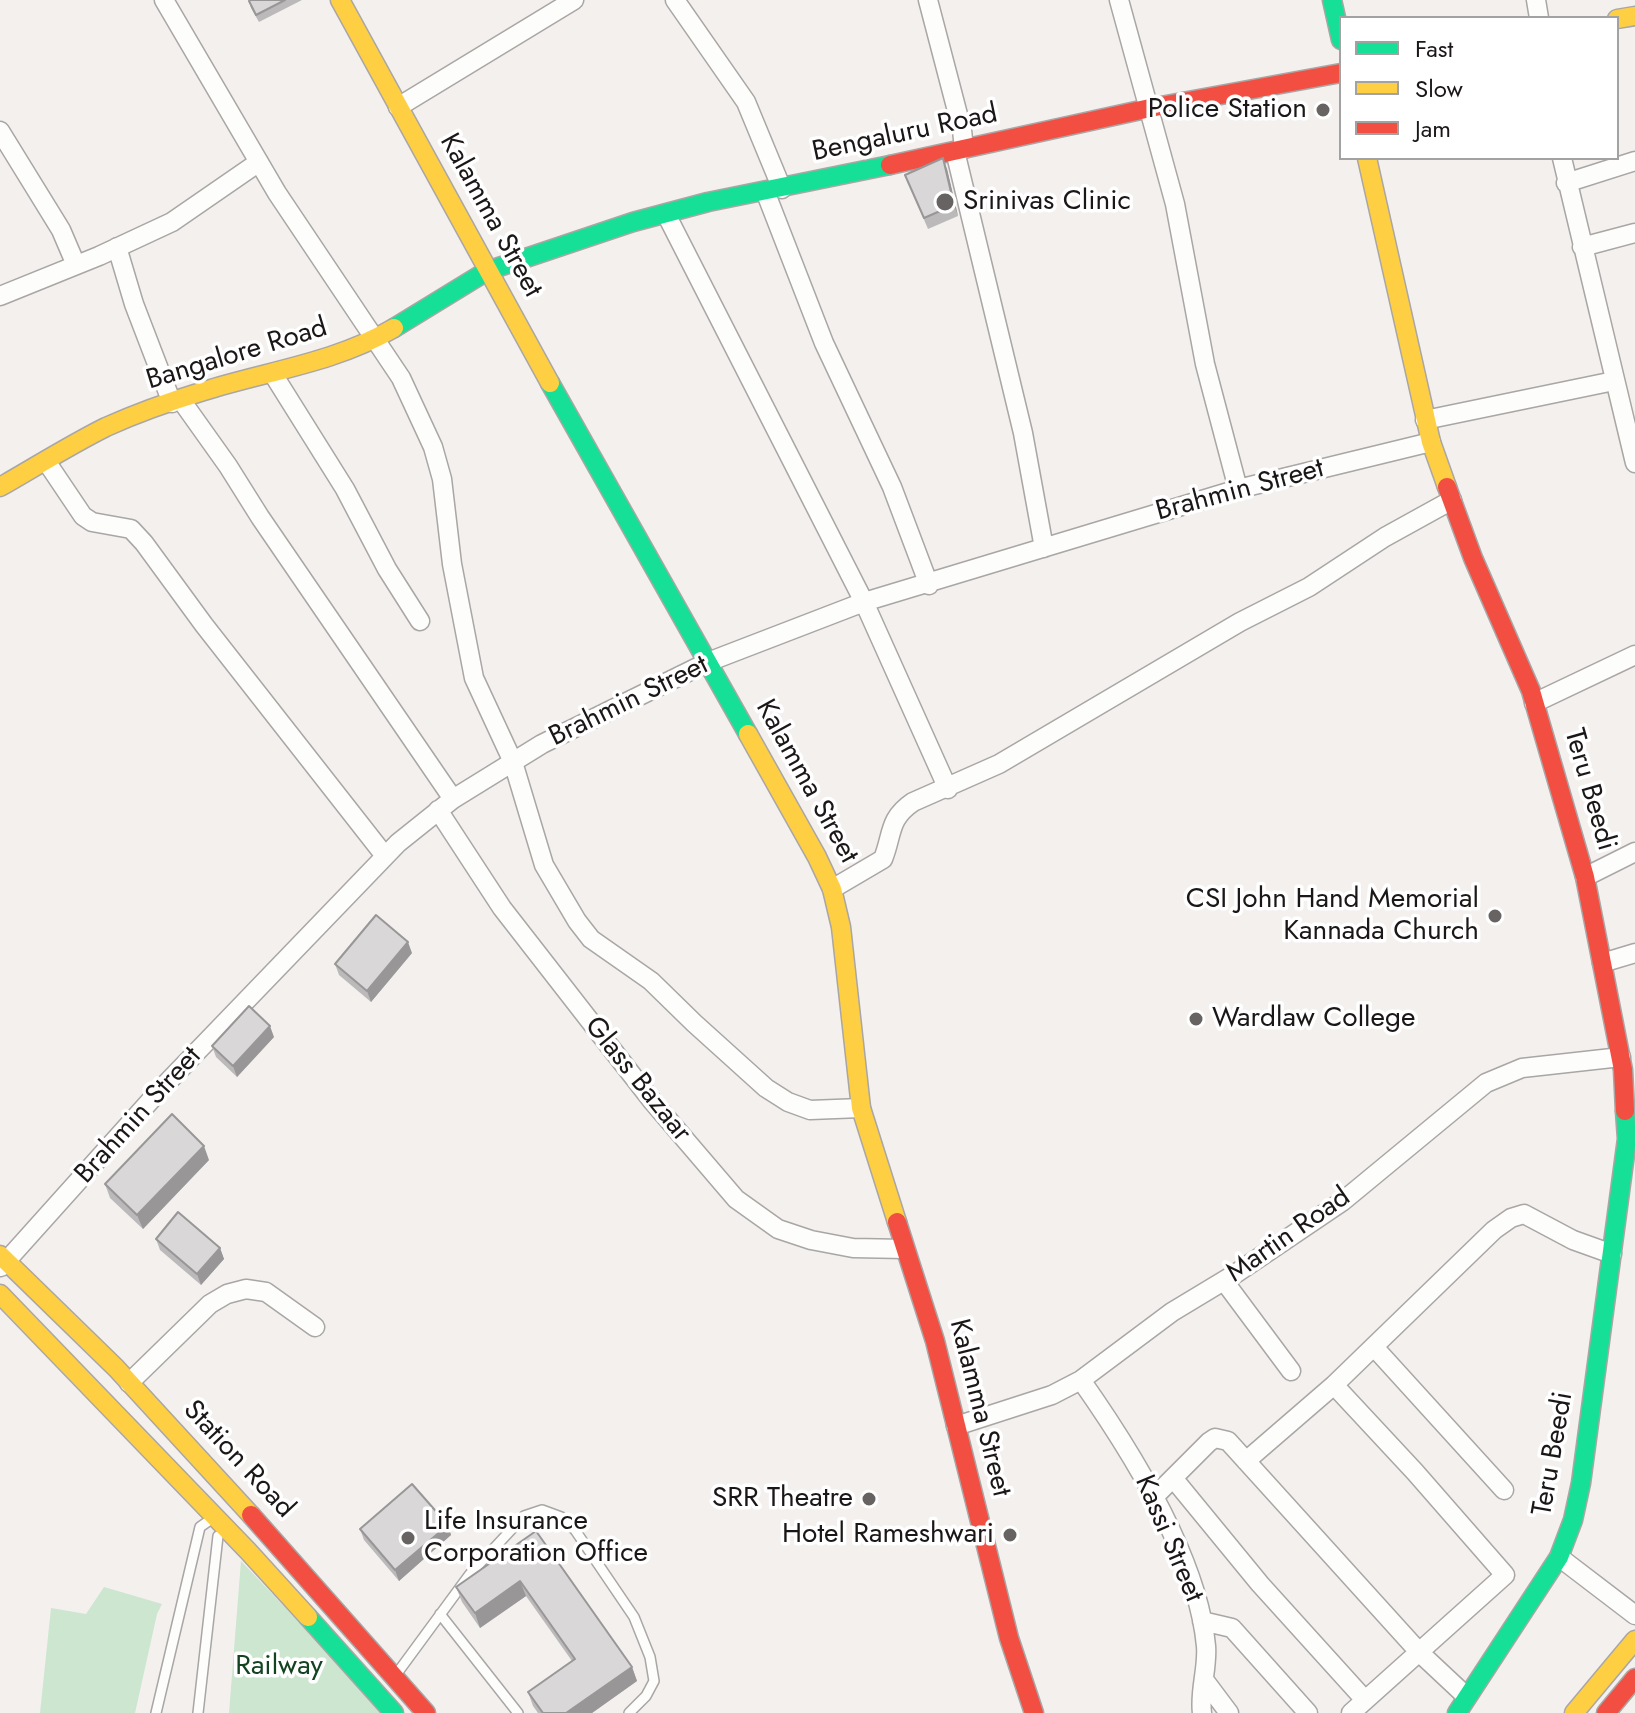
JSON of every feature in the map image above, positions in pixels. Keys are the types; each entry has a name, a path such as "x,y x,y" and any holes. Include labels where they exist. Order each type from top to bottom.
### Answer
{"main road":[{"name":"Kalamma Street","path":"340,0 487,271 817,857 832,889 841,927 861,1108 935,1341 1009,1638 1034,1713"},
{"path":"1332,0 1339,31"},
{"name":"Bengaluru Road","path":"487,271 708,202 1150,108 1339,73"},
{"name":"Teru Beedi","path":"1367,160 1431,442 1473,558 1534,703 1585,877 1621,1057 1627,1139 1581,1483 1573,1520 1559,1557 1533,1602 1462,1705"},
{"name":"Bangalore Road","path":"0,487 107,427 176,401 334,355 375,339 487,271"},
{"name":"Station Road","path":"2,1261 129,1383 230,1491 426,1713"},
{"name":"Station Road","path":"0,1294 215,1517 394,1713"},
{"path":"1574,1713 1635,1640"},
{"path":"1606,1713 1635,1678"}],"street":[{"path":"164,0 259,162 401,378 433,447 442,479 452,564 474,678 513,762 544,865 577,921 591,939 651,981 766,1088 788,1102 810,1110 861,1108"},
{"path":"675,0 746,102 824,343 892,487 929,585"},
{"path":"928,0 962,130 960,150 1023,433 1044,548"},
{"path":"1119,0 1175,204 1205,364 1238,489"},
{"path":"398,107 565,2"},
{"path":"0,131 61,230 76,265"},
{"path":"1562,160 1635,463"},
{"path":"1566,183 1635,161"},
{"path":"0,296 172,222 259,162"},
{"path":"666,214 864,602 948,789"},
{"path":"1582,247 1635,233"},
{"name":"Glass Bazaar","path":"117,247 134,304 176,401 228,466 446,804 502,908 653,1102 736,1199 778,1229 811,1240 853,1248 905,1249"},
{"path":"273,374 345,489 387,569 420,621"},
{"path":"1425,420 1614,381"},
{"name":"Brahmin Street","path":"2,1261 159,1091 385,856 446,804 554,738 708,662 864,602 929,585 1238,489 1431,442"},
{"path":"46,461 83,516 92,522 131,529 144,543 204,625 385,856"},
{"path":"832,889 883,859 892,823 900,811 913,802 999,764 1240,622 1297,594 1385,537 1452,500"},
{"path":"1534,703 1635,655"},
{"path":"1585,877 1635,852"},
{"path":"1602,963 1635,953"},
{"name":"Martin Road","path":"956,1426 1052,1395 1081,1380 1172,1312 1343,1201 1486,1083 1522,1068 1621,1057"},
{"path":"1246,1461 1334,1385 1494,1230 1511,1218 1524,1214 1573,1240 1612,1254"},
{"path":"1224,1281 1291,1371"},
{"path":"129,1383 210,1304 227,1294 246,1289 266,1292 315,1327"},
{"path":"1374,1347 1504,1490"},
{"name":"Kassi Street","path":"1081,1380 1155,1496 1189,1579 1202,1621 1206,1647 1202,1713"},
{"path":"1334,1385 1533,1602"},
{"path":"1155,1496 1215,1438 1228,1441 1420,1653 1462,1705"},
{"path":"1173,1478 1358,1707 1505,1575"},
{"path":"1559,1557 1635,1615"},
{"path":"1202,1621 1232,1628 1308,1713"},
{"path":"1205,1681 1229,1713"}],"lane":[{"path":"156,1713 200,1527 215,1517 230,1491"},
{"path":"395,1677 470,1574 524,1516 542,1510 561,1517 575,1530 634,1617 650,1657 654,1681 646,1696 629,1713"},
{"path":"198,1713 219,1541 215,1517"},
{"path":"440,1614 518,1713"}],"green space":[{"name":"Railway","path":"241,1561 385,1713 229,1713"},
{"path":"104,1587 162,1604 157,1614 135,1713 40,1713 51,1608 86,1614"}],"building":[{"path":"250,0 285,0 256,15"},
{"path":"943,158 954,205 924,218 905,175"},
{"path":"376,915 408,942 367,991 335,964"},
{"path":"249,1006 270,1026 233,1066 212,1046"},
{"path":"172,1114 204,1146 137,1215 105,1184"},
{"path":"178,1212 220,1248 197,1274 156,1239"},
{"name":"Life Insurance Corporation Office","path":"412,1484 448,1525 395,1570 360,1529"},
{"path":"536,1531 632,1667 566,1713 543,1713 528,1692 575,1659 520,1581 475,1613 456,1587"}],"traffic: fast":[{"path":"1332,0 1339,31"},
{"path":"394,328 487,271 633,222 708,202 890,165"},
{"path":"550,383 748,734"},
{"path":"1457,1713 1559,1557 1573,1520 1581,1483 1627,1139 1625,1111"},
{"path":"308,1617 394,1713"}],"traffic: slow":[{"path":"340,0 550,383"},
{"path":"1619,19 1635,16"},
{"path":"1367,160 1431,442 1447,487"},
{"path":"0,487 93,434 130,417 204,391 325,358 394,328"},
{"path":"748,734 832,889 841,927 861,1108 897,1222"},
{"path":"0,1255 116,1368 251,1515"},
{"path":"0,1294 308,1617"},
{"path":"1574,1713 1635,1640"}],"traffic: jam":[{"path":"890,165 1150,108 1339,73"},
{"path":"1447,487 1473,558 1531,691 1585,877 1623,1070 1625,1111"},
{"path":"897,1222 935,1341 1009,1638 1034,1713"},
{"path":"251,1515 426,1713"},
{"path":"1606,1713 1635,1678"}],"place":[{"name":"Police Station","path":"1323,110"},
{"name":"Srinivas Clinic","path":"945,202"},
{"name":"CSI John Hand Memorial Kannada Church","path":"1495,916"},
{"name":"Wardlaw College","path":"1196,1019"},
{"name":"SRR Theatre","path":"869,1499"},
{"name":"Hotel Rameshwari","path":"1010,1535"},
{"name":"Life Insurance Corporation Office","path":"408,1538"}]}
